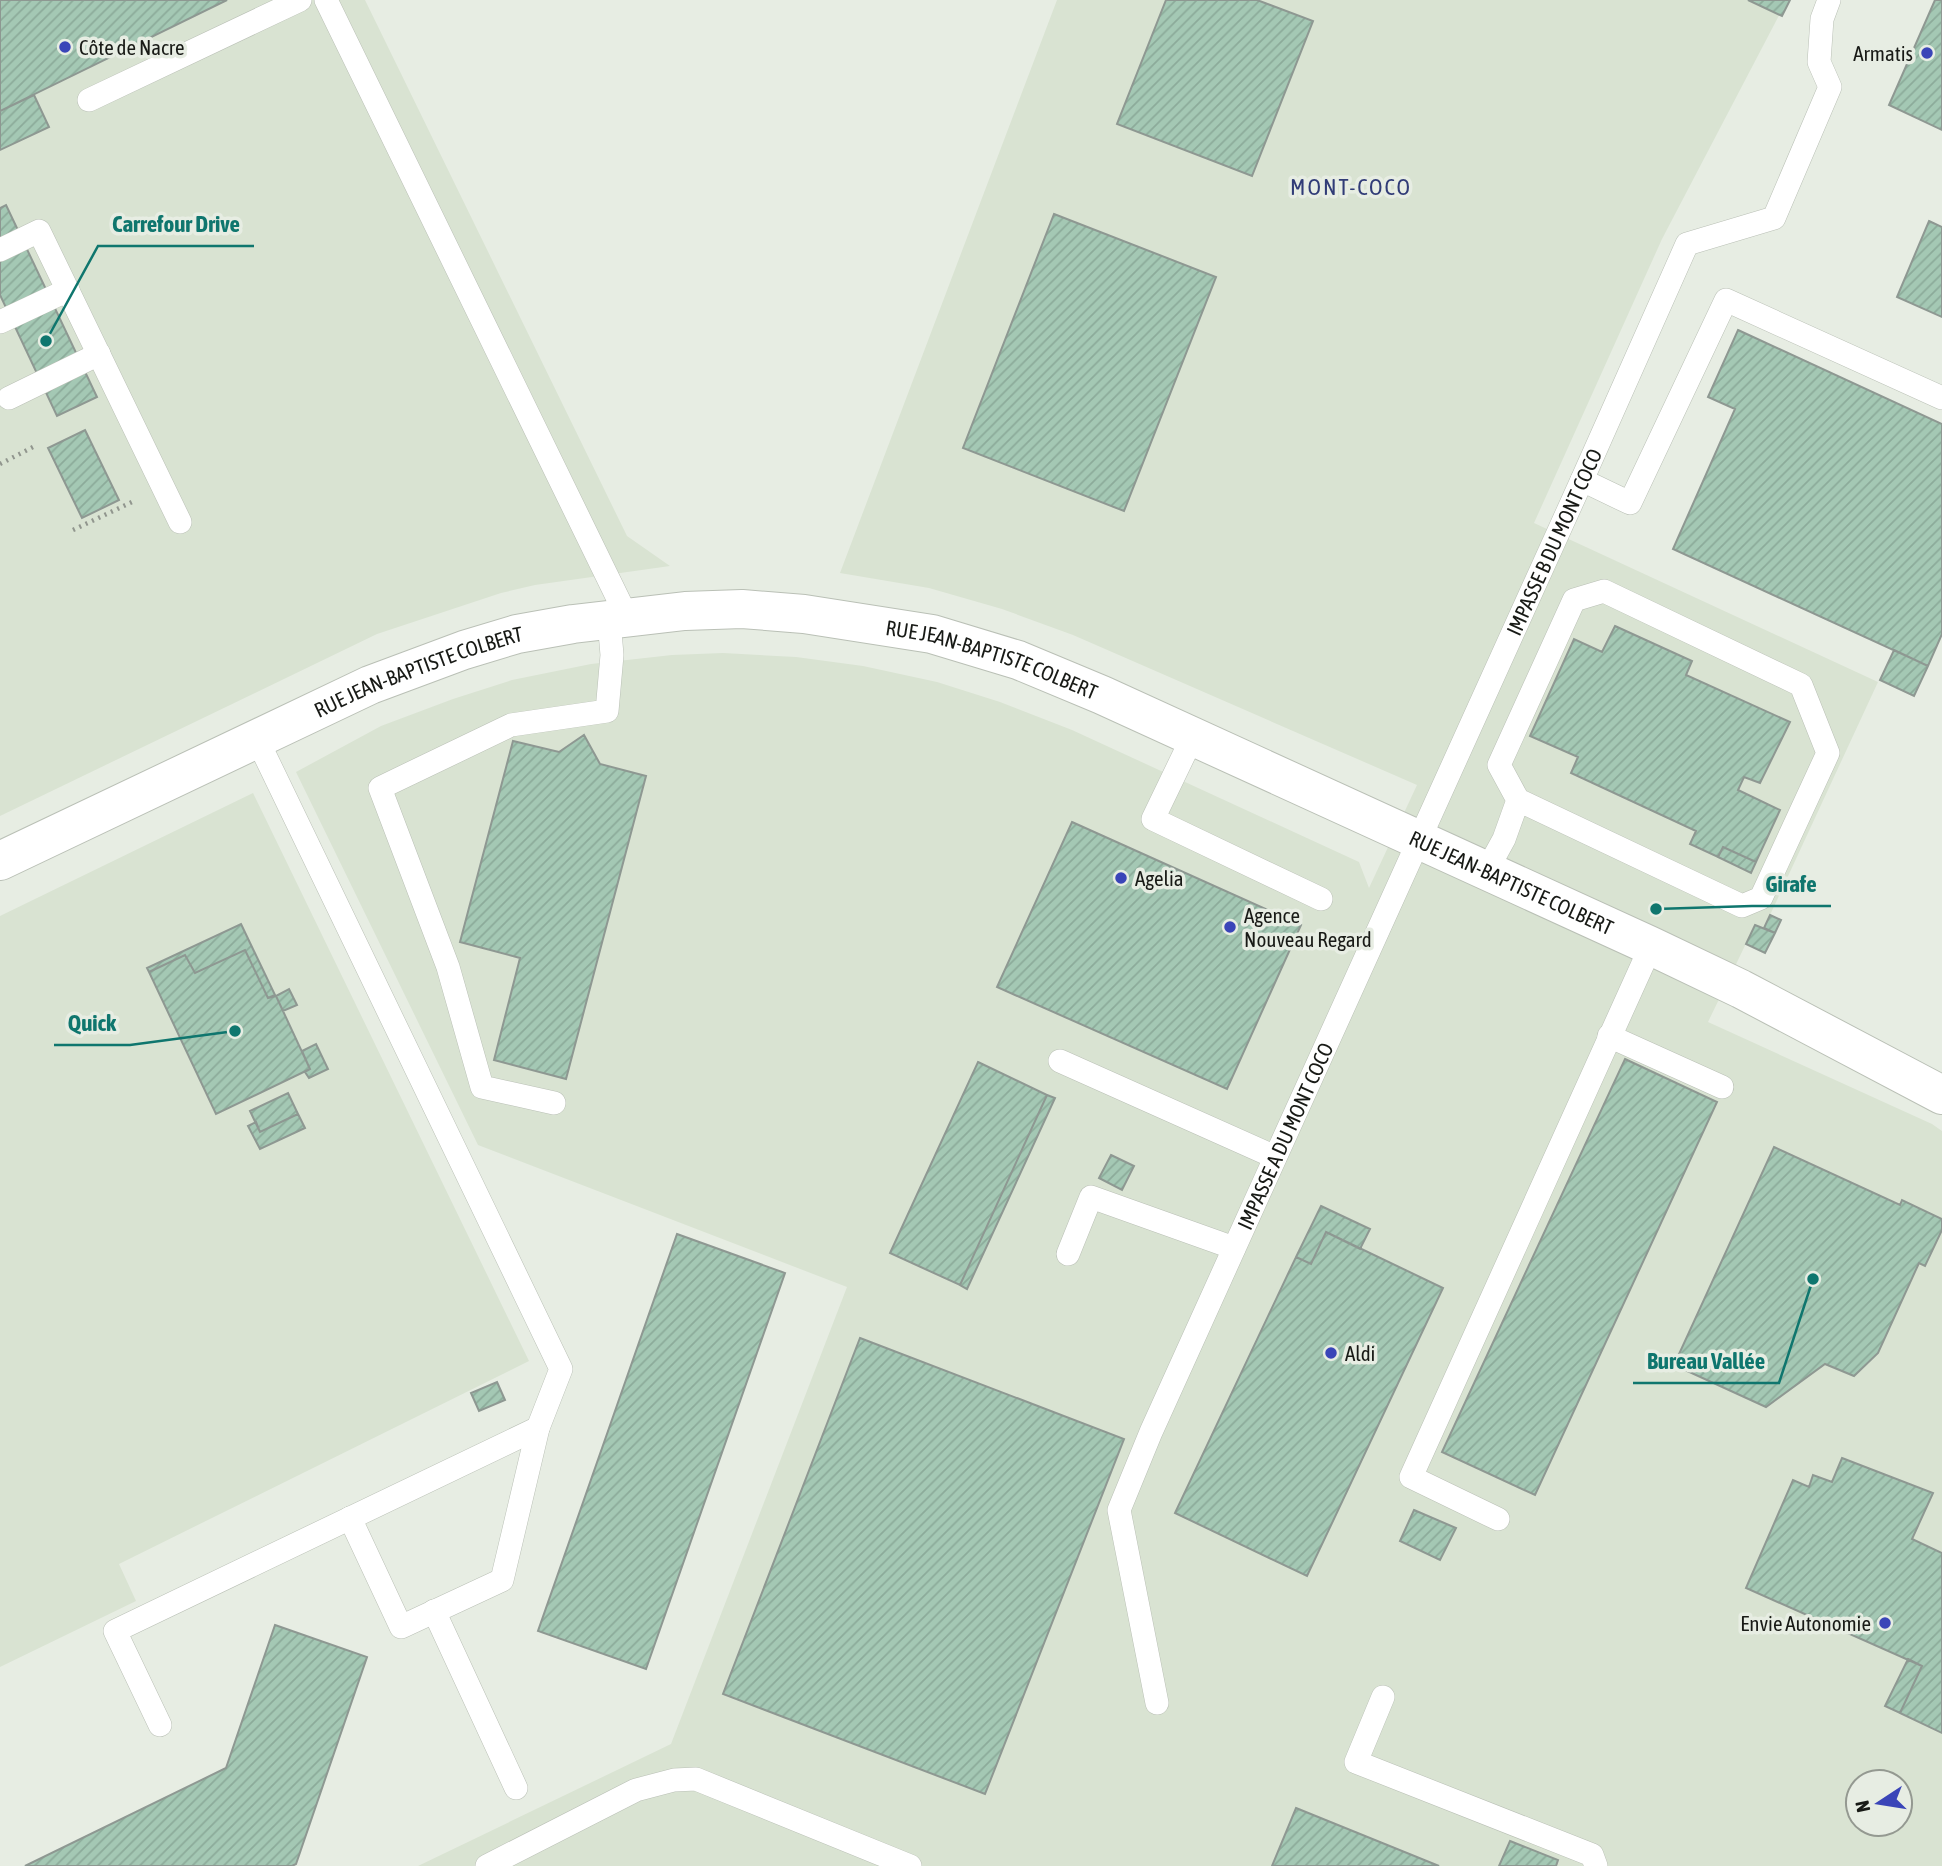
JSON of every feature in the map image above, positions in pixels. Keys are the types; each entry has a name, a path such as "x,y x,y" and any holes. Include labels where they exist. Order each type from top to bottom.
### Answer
{"street":[{"name":"RUE JEAN-BAPTISTE COLBERT","path":"0,861 370,685 464,650 517,635 618,618 685,611 742,609 804,614 932,634 1018,660 1193,736 1651,946 1741,989 1942,1095"}],"lane":[{"path":"89,100 300,0"},
{"path":"326,0 618,618 607,711 511,724 380,788 448,967 482,1087 554,1103"},
{"name":"IMPASSE B DU MONT COCO","path":"1418,839 1687,244 1774,218 1830,87 1819,62 1822,19 1829,0"},
{"path":"0,250 38,231 180,522"},
{"path":"0,322 68,290"},
{"path":"1582,480 1630,503 1726,300 1942,398"},
{"path":"9,398 99,355"},
{"path":"1487,870 1504,839 1518,800 1499,765 1574,600 1604,591 1801,685 1828,752 1761,898 1742,906 1518,800"},
{"path":"1193,736 1153,819 1321,899"},
{"path":"257,739 561,1369 538,1428 502,1580 401,1627 350,1518"},
{"name":"IMPASSE A DU MONT COCO","path":"1157,1703 1119,1510 1151,1432 1418,839"},
{"path":"1498,1519 1411,1477 1651,946"},
{"path":"1609,1036 1722,1087"},
{"path":"1060,1061 1275,1157"},
{"path":"1068,1254 1091,1197 1234,1248"},
{"path":"160,1725 115,1631 538,1428"},
{"path":"434,1611 516,1788"},
{"path":"1383,1697 1356,1762 1592,1855 1596,1866"},
{"path":"487,1866 636,1790 674,1780 696,1779 910,1866"}],"path":[{"path":"0,464 33,447"},
{"path":"73,530 163,487"}],"shaded area":[{"path":"0,0 365,0 627,536 670,566 535,585 501,593 377,634 0,816"},
{"path":"1057,0 1787,0 1662,239 1534,523 1878,682 1764,928 1755,925 1708,1022 1932,1124 1942,1131 1942,1866 418,1866 671,1744 847,1287 478,1145 296,772 381,726 512,680 591,664 672,655 723,653 796,657 863,666 937,682 1000,702 1072,730 1359,862 1369,888 1417,785 1073,635 1002,609 929,588 840,573"},
{"path":"253,793 529,1361 119,1564 136,1601 0,1667 0,916"}],"building":[{"name":"Côte de Nacre","path":"0,0 227,0 0,111"},
{"path":"1166,0 1257,0 1313,21 1252,176 1117,124"},
{"path":"1748,0 1790,0 1782,16"},
{"name":"Armatis","path":"1935,0 1942,0 1942,130 1889,105"},
{"path":"34,95 49,127 0,150 0,111"},
{"path":"6,205 97,397 57,416 0,295 0,208"},
{"path":"1054,214 1216,277 1124,511 963,448"},
{"path":"1929,221 1942,227 1942,317 1897,297"},
{"path":"1738,330 1942,424 1942,634 1928,666 1673,549 1735,409 1708,397"},
{"path":"85,430 119,500 82,518 48,448"},
{"path":"1615,626 1692,661 1686,675 1790,722 1760,783 1744,777 1738,790 1780,810 1756,862 1723,847 1718,857 1690,844 1696,831 1571,773 1578,757 1530,736 1574,639 1602,652"},
{"path":"1894,650 1928,666 1914,696 1880,680"},
{"path":"584,735 600,764 646,776 566,1079 494,1060 520,958 460,942 513,741 559,752"},
{"path":"1072,822 1301,925 1227,1089 997,987"},
{"path":"1723,847 1756,862 1751,873 1718,857"},
{"path":"1770,915 1781,920 1775,933 1764,928"},
{"path":"241,924 275,995 268,998 245,950 195,973 185,955 149,972 147,968"},
{"path":"1755,925 1775,933 1765,953 1746,944"},
{"path":"245,950 268,998 276,996 310,1069 216,1114 149,972 185,955 195,973"},
{"path":"289,989 297,1005 283,1011 276,996"},
{"path":"316,1044 328,1069 309,1078 305,1072 310,1069 302,1051"},
{"path":"1625,1059 1717,1102 1535,1495 1442,1452"},
{"path":"978,1062 1047,1095 960,1285 890,1253"},
{"path":"288,1093 298,1114 260,1132 250,1111"},
{"path":"1047,1095 1055,1098 967,1289 960,1285"},
{"path":"298,1114 305,1128 260,1149 248,1126 256,1122 260,1132"},
{"path":"1774,1147 1900,1205 1902,1200 1942,1219 1942,1230 1925,1266 1919,1263 1878,1353 1854,1376 1825,1364 1766,1407 1674,1365"},
{"path":"1111,1155 1134,1166 1122,1190 1099,1178"},
{"path":"1321,1206 1370,1229 1360,1249 1326,1232 1311,1264 1296,1257"},
{"name":"Aldi","path":"1326,1232 1443,1288 1307,1576 1175,1513 1296,1257 1311,1264"},
{"path":"677,1234 785,1273 646,1669 538,1631"},
{"path":"860,1338 1124,1439 985,1794 723,1694"},
{"path":"497,1382 505,1400 479,1411 471,1393"},
{"name":"Envie Autonomie","path":"1842,1458 1933,1493 1912,1539 1942,1553 1942,1733 1900,1713 1922,1666 1746,1588 1793,1480 1809,1487 1813,1475 1832,1482"},
{"path":"1414,1510 1456,1528 1440,1560 1400,1541"},
{"path":"275,1625 367,1657 296,1864 25,1866 226,1768"},
{"path":"1908,1659 1922,1666 1900,1713 1885,1706"},
{"path":"1296,1808 1439,1866 1272,1866"},
{"path":"1510,1841 1558,1860 1556,1866 1499,1866"}],"place":[{"name":"Côte de Nacre","path":"65,47"},
{"name":"Armatis","path":"1927,53"},
{"name":"Carrefour Drive","path":"46,341"},
{"name":"Agelia","path":"1121,878"},
{"name":"Girafe","path":"1656,909"},
{"name":"Agence Nouveau Regard","path":"1230,927"},
{"name":"Quick","path":"235,1031"},
{"name":"Bureau Vallée","path":"1813,1279"},
{"name":"Aldi","path":"1331,1353"},
{"name":"Envie Autonomie","path":"1885,1623"}],"district":[{"name":"MONT-COCO","path":"1351,187"}]}
